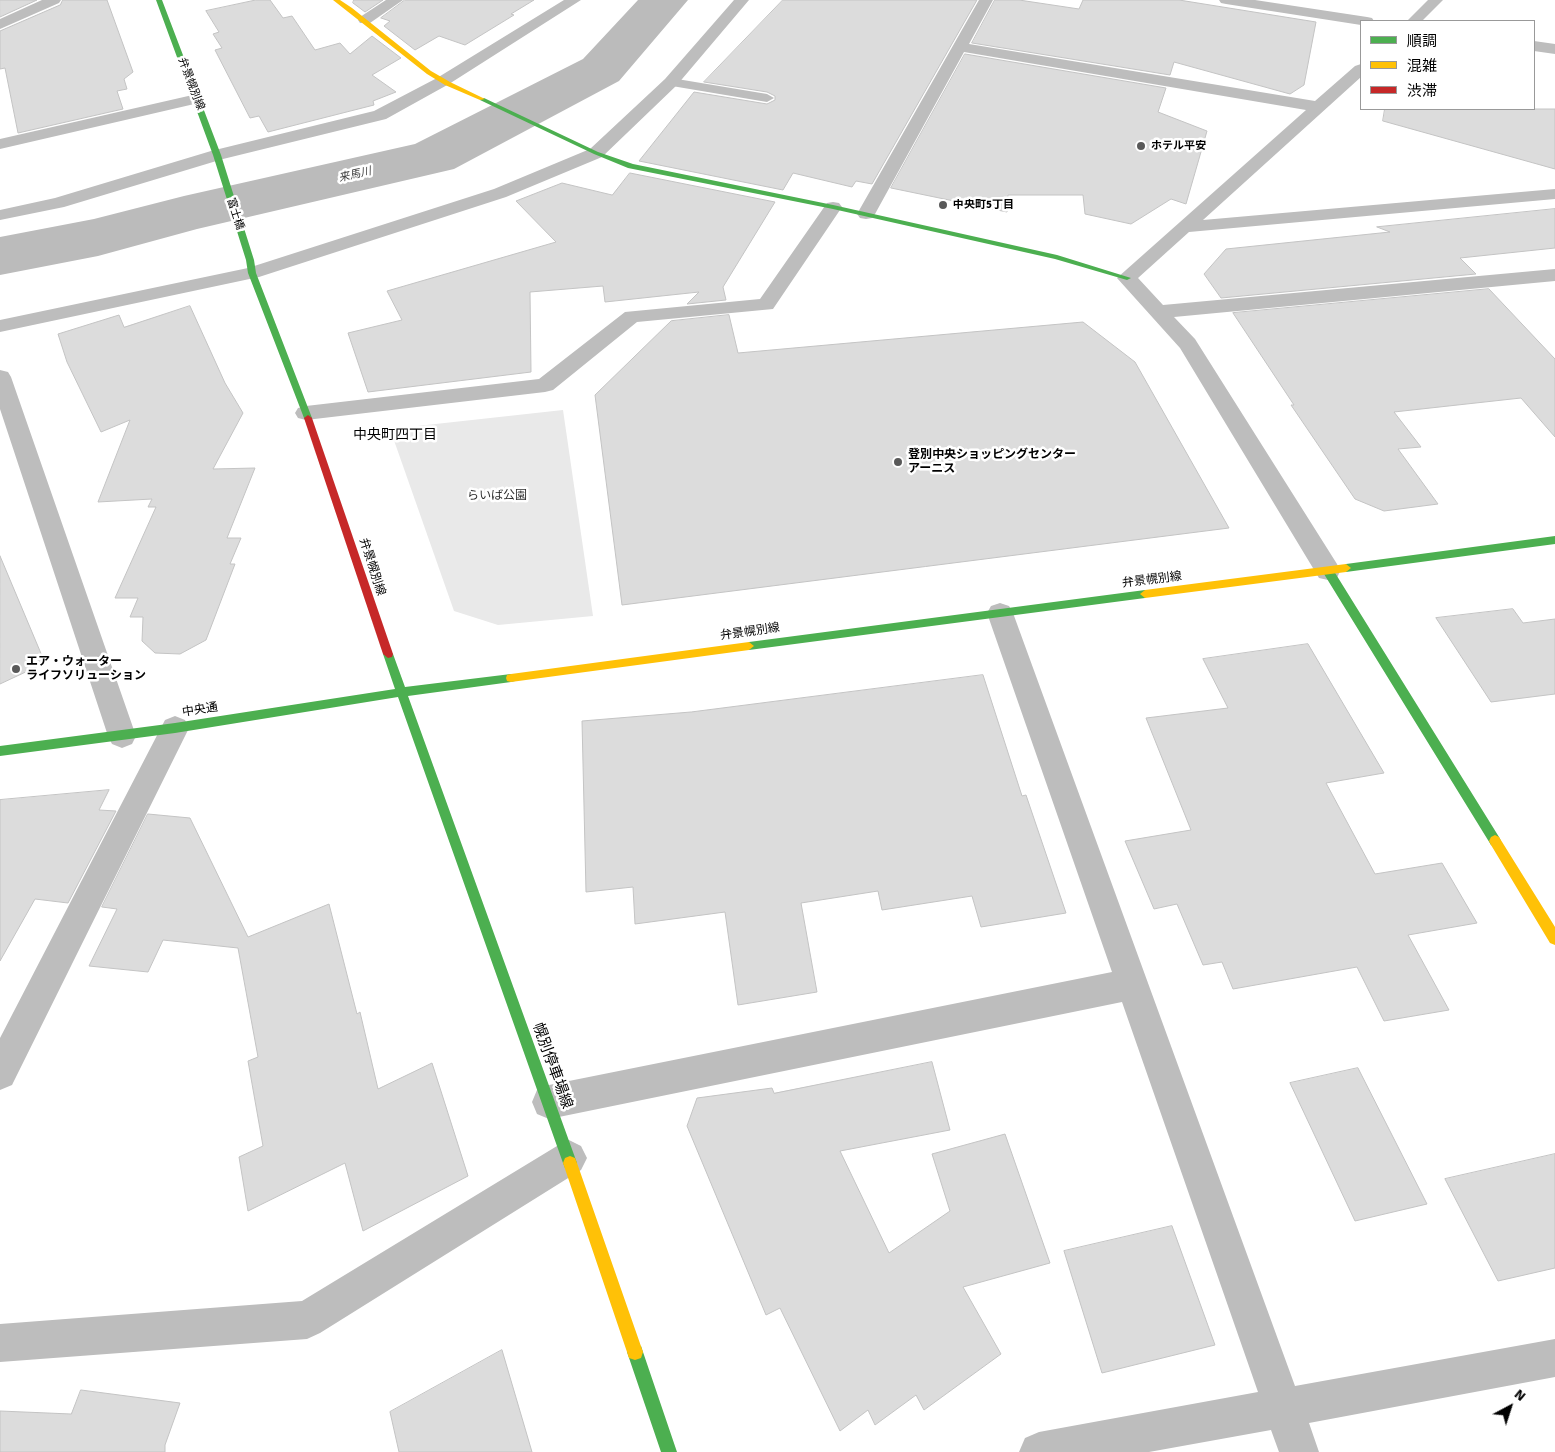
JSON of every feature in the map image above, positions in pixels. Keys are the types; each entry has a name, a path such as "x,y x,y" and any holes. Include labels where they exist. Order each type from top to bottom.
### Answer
{"street":[{"path":"0,25 54,0"},
{"name":"弁景幌別線","path":"159,0 197,99 218,162"},
{"path":"336,0 365,20 398,48 443,81 571,142 631,166 833,207 1057,256 1128,278 1188,344 1555,938"},
{"path":"365,20 396,0"},
{"path":"0,216 218,162 380,115 443,81 574,0"},
{"path":"0,326 251,267 500,193 596,153 670,82 742,0"},
{"path":"866,214 986,0"},
{"path":"1226,0 1360,20"},
{"path":"1415,20 1436,0"},
{"path":"1535,46 1555,49"},
{"path":"960,47 1319,107"},
{"path":"1128,278 1360,70"},
{"path":"1,142 197,99"},
{"name":"富士橋","path":"218,162 251,267"},
{"path":"1185,227 1555,194"},
{"path":"306,413 546,385 632,316 766,305 833,207"},
{"name":"弁景幌別線","path":"251,267 306,413 378,628 404,692 1555,540"},
{"path":"1159,312 1555,275"},
{"path":"0,377 122,736"},
{"path":"1000,613 1299,1452"},
{"name":"中央通","path":"0,751 122,736 404,692"},
{"name":"幌別停車場線","path":"404,692 549,1102 669,1452"},
{"path":"0,1073 175,728"},
{"path":"549,1102 1131,984"},
{"path":"0,1343 307,1320 568,1158"},
{"path":"1039,1452 1555,1358"}],"lane":[{"path":"670,82 767,98"}],"green space":[{"name":"らいば公園","path":"563,410 593,616 498,625 454,611 390,429"}],"building":[{"path":"0,0 37,0 0,17"},
{"path":"63,0 107,0 133,72 124,79 127,89 117,91 123,109 18,133 5,68 0,69 0,31 60,5"},
{"path":"256,0 270,0 283,18 292,16 315,50 340,43 350,54 372,36 401,58 372,75 396,92 373,101 374,105 268,132 259,116 250,118 215,50 222,48 213,34 219,32 206,11"},
{"path":"354,0 383,0 365,12 353,3"},
{"path":"405,0 534,0 511,14 514,15 465,45 439,36 415,50 384,26 390,21 381,18"},
{"path":"783,0 977,0 872,184 856,181 852,187 793,173 783,190 639,161 694,92 767,104 775,100 775,96 767,92 704,82"},
{"path":"995,0 1019,0 1079,9 1083,0 1179,0 1316,22 1304,85 1290,94 1174,62 1170,75 972,43"},
{"path":"965,54 1166,88 1158,112 1207,131 1186,204 1171,199 1131,224 1085,214 1083,195 1008,195 1007,212 891,188"},
{"path":"1555,109 1555,169 1383,121 1385,110"},
{"path":"630,173 775,202 723,287 726,300 687,304 699,292 605,302 603,286 530,292 531,372 368,392 348,333 402,320 387,291 556,242 516,201 562,183 612,195"},
{"path":"1555,209 1555,248 1460,258 1476,274 1221,298 1204,274 1226,249 1390,232 1377,227"},
{"path":"1489,289 1555,359 1555,437 1521,398 1394,412 1421,447 1398,449 1438,504 1384,511 1355,499 1291,405 1294,405 1233,313"},
{"path":"190,306 225,383 243,413 213,469 255,468 227,538 241,538 230,564 235,564 206,640 180,654 155,653 142,641 143,617 130,617 138,598 115,598 156,507 148,507 152,499 98,502 130,420 101,432 67,362 58,334 119,315 124,327"},
{"name":"登別中央ショッピングセンター アーニス","path":"729,315 738,353 1083,322 1135,362 1229,528 622,605 595,395 671,321"},
{"path":"0,556 45,663 0,684"},
{"path":"1513,609 1523,623 1555,619 1555,694 1491,702 1436,618"},
{"path":"1308,644 1384,773 1326,783 1375,874 1442,863 1477,923 1408,935 1449,1010 1384,1021 1357,967 1233,989 1222,962 1203,965 1177,904 1154,909 1125,841 1191,830 1146,718 1228,708 1203,659"},
{"path":"983,675 1022,796 1026,795 1066,913 981,927 972,896 882,910 878,891 801,903 817,992 738,1005 725,912 635,924 633,887 586,892 582,721 691,712"},
{"path":"109,790 99,810 116,811 68,903 35,899 0,961 0,800"},
{"path":"148,814 190,818 248,937 329,904 357,1014 360,1012 378,1089 432,1063 468,1176 363,1231 345,1163 248,1211 239,1157 263,1146 248,1061 258,1057 238,948 163,940 148,972 89,966 117,909 102,907"},
{"path":"932,1062 950,1130 840,1151 889,1253 950,1211 932,1154 1005,1134 1050,1263 963,1287 1001,1354 924,1410 916,1395 875,1425 868,1410 840,1431 780,1308 766,1315 687,1126 697,1098 772,1088 774,1093"},
{"path":"1358,1068 1427,1204 1355,1221 1290,1083"},
{"path":"1555,1154 1555,1268 1498,1281 1445,1179"},
{"path":"1172,1226 1215,1345 1102,1373 1064,1251"},
{"path":"502,1350 532,1452 399,1452 390,1412"},
{"path":"81,1390 180,1403 165,1445 165,1452 0,1452 0,1411 71,1414"}],"waterway":[{"name":"来馬川","path":"0,256 98,237 184,214 434,157 601,70 664,0"}],"traffic: fast":[{"path":"159,0 217,155 250,260 252,273 308,418"},
{"path":"482,99 596,153 631,166 833,207 1057,257 1127,278"},
{"path":"1346,568 1555,540"},
{"path":"1328,571 1495,841"},
{"path":"749,646 1145,594"},
{"path":"388,654 570,1163"},
{"path":"0,751 175,728 403,692 511,678"},
{"path":"635,1352 669,1452"}],"traffic: slow":[{"path":"336,0 429,72 448,84 482,99"},
{"path":"1145,594 1346,568"},
{"path":"511,678 749,646"},
{"path":"1495,841 1555,939"},
{"path":"570,1163 635,1352"}],"traffic: jam":[{"path":"308,418 388,654"}],"place":[{"name":"ホテル平安","path":"1141,146"},
{"name":"中央町5丁目","path":"943,205"},
{"name":"登別中央ショッピングセンター アーニス","path":"898,462"},
{"name":"エア・ウォーター ライフソリューション","path":"16,669"}],"district":[{"name":"中央町四丁目","path":"395,435"}]}
